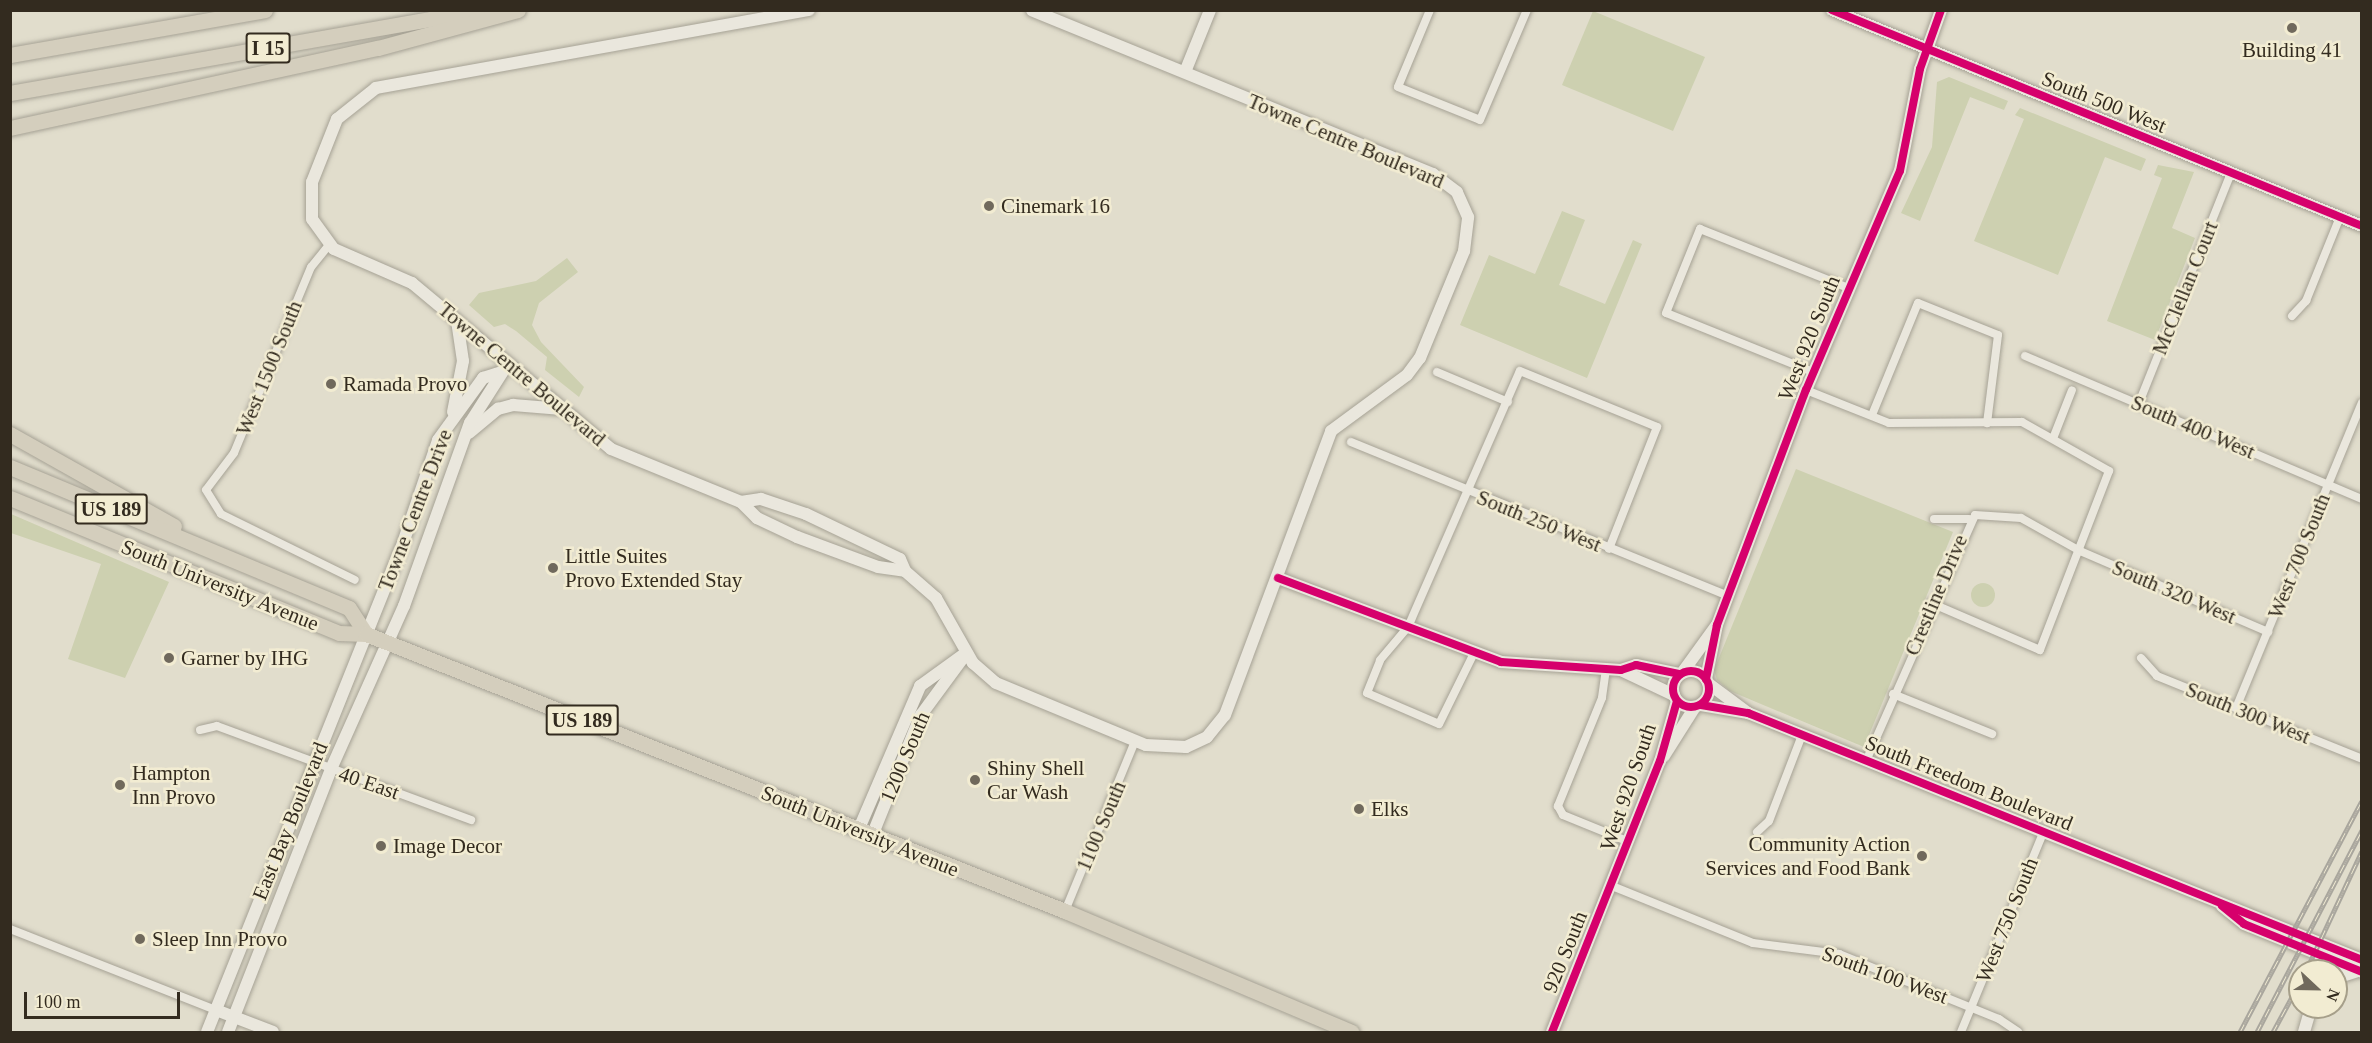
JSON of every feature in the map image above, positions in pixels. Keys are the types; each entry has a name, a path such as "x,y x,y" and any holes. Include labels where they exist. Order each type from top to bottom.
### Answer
{"highway":[{"name":"I 15","path":"10,55 265,10"},
{"name":"I 15","path":"10,93 482,10"},
{"path":"10,128 378,48 518,10"},
{"path":"10,434 212,549"},
{"name":"South University Avenue","path":"10,467 212,549 349,608 366,634"},
{"name":"South University Avenue","path":"10,498 339,633 366,634 1065,911 1353,1032"}],"street":[{"path":"329,245 312,219 312,182 337,118 364,93 809,10"},
{"name":"Towne Centre Boulevard","path":"329,245 395,273 457,321 505,368 621,454 741,502 761,499 842,528 900,559 905,571 936,598 966,653 1005,688 1135,741 1175,750 1215,730 1278,578 1331,431 1407,375 1420,358 1464,251 1468,217 1457,192 1433,174 1032,10"},
{"path":"1185,72 1210,10"},
{"path":"1430,10 1398,87 1480,120 1527,10"},
{"name":"South 500 West","path":"1832,10 2361,226"},
{"name":"West 920 South","path":"1660,761 1698,706 1707,681 1717,625 1788,448 1813,372 1904,160 1926,49 1941,10"},
{"name":"McClellan Court","path":"2139,403 2231,173"},
{"path":"2292,316 2306,301 2340,218"},
{"path":"1813,372 1666,313 1700,229 1848,288"},
{"name":"West 1500 South","path":"329,245 314,261 234,453 206,490 221,514 356,580"},
{"path":"1872,415 1918,303 1998,335 1988,423"},
{"path":"452,416 463,361 457,321"},
{"name":"South 400 West","path":"2025,356 2361,499"},
{"name":"Towne Centre Drive","path":"366,634 452,416 483,378 505,368"},
{"name":"Towne Centre Drive","path":"386,642 464,438 505,368"},
{"path":"1474,653 1442,723 1370,698 1368,688 1380,660 1408,627 1451,519 1468,492 1520,371 1657,427 1609,549"},
{"path":"1437,372 1508,402"},
{"path":"1806,390 1897,423 2022,422 2054,436 2109,471 2040,650 1931,603"},
{"path":"2054,436 2072,390"},
{"name":"West 700 South","path":"2236,708 2361,403"},
{"path":"464,438 498,409 513,405 563,410"},
{"name":"South 250 West","path":"1351,442 1468,492 1728,596"},
{"path":"741,502 757,518 805,540 878,567 905,571"},
{"name":"Crestline Drive","path":"1866,761 1931,603 1969,519 2001,513 2021,518 2080,551"},
{"path":"1934,519 1969,519"},
{"name":"South 320 West","path":"2080,551 2268,632"},
{"path":"1278,578 1501,662 1621,670 1636,665 1681,674 1698,672 1707,681"},
{"name":"West 920 South","path":"1612,886 1660,761 1681,674 1717,625"},
{"name":"East Bay Boulevard","path":"207,1032 366,634"},
{"name":"East Bay Boulevard","path":"228,1032 332,770 386,642"},
{"name":"1200 South","path":"865,833 908,708 936,669 966,653"},
{"name":"1200 South","path":"865,833 921,715 966,653"},
{"name":"South 300 West","path":"2141,658 2157,676 2361,759"},
{"path":"1606,669 1602,698 1558,806 1563,815 1629,842"},
{"path":"1621,670 1675,698"},
{"name":"South Freedom Boulevard","path":"1707,681 1748,713"},
{"path":"1893,694 1992,734"},
{"name":"South Freedom Boulevard","path":"1675,698 1698,706 1748,713 2222,906 2255,914 2360,968"},
{"name":"40 East","path":"200,730 217,726 471,820"},
{"path":"1757,832 1769,820 1802,735"},
{"name":"1100 South","path":"1065,911 1135,741"},
{"name":"West 750 South","path":"1962,1032 2043,833"},
{"name":"South 100 West","path":"1612,886 1753,943 1833,952 1972,1007 2018,1032"},
{"name":"920 South","path":"1552,1032 1612,886"},
{"name":"South Freedom Boulevard","path":"2222,906 2244,924 2313,959"},
{"path":"10,929 273,1032"}],"green space":[{"path":"1593,11 1705,57 1673,131 1562,85"},
{"path":"1949,77 2008,101 2004,110 1970,97 1920,221 1901,213 1932,147 1937,82"},
{"path":"2020,108 2146,159 2141,171 2105,157 2058,275 1974,241 2024,119 2015,115"},
{"path":"2158,165 2194,172 2172,228 2195,238 2155,340 2107,321 2162,178 2154,175"},
{"path":"1562,211 1585,220 1559,285 1605,304 1633,240 1642,244 1587,378 1460,325 1489,255 1535,274"},
{"path":"567,258 578,272 539,303 532,325 541,342 584,387 579,397 545,370 547,357 516,331 505,324 494,327 469,305 479,293 536,281"},
{"path":"1796,469 1953,532 1864,747 1730,691 1717,680 1714,670"},
{"path":"11,514 169,582 125,678 68,659 101,564 11,533"},
{"path":"1983,583 1988,584 1994,590 1994,600 1988,606 1983,607 1978,606 1972,600 1971,595 1972,590 1978,584"}],"railway":[{"path":"2240,1032 2362,801"},
{"path":"2257,1032 2362,830"},
{"path":"2312,959 2362,851"},
{"path":"2273,1032 2288,1004"}],"cycle path":[{"path":"1832,10 2362,226"},
{"path":"1706,679 1717,625 1806,390 1900,171 1920,69 1941,10"},
{"path":"1278,578 1501,662 1621,670 1636,665 1680,674"},
{"path":"1691,671 1704,676 1709,689 1704,702 1691,707 1678,702 1673,689 1678,676 1691,671"},
{"path":"1552,1032 1660,761 1677,701"},
{"path":"1701,705 1748,713 2362,960"},
{"path":"2222,906 2244,924 2362,972"}],"place":[{"name":"Building 41","path":"2292,28"},
{"name":"Cinemark 16","path":"989,206"},
{"name":"Ramada Provo","path":"331,384"},
{"name":"Little Suites Provo Extended Stay","path":"553,568"},
{"name":"Garner by IHG","path":"169,658"},
{"name":"Shiny Shell Car Wash","path":"975,780"},
{"name":"Hampton Inn Provo","path":"120,785"},
{"name":"Elks","path":"1359,809"},
{"name":"Image Decor","path":"381,846"},
{"name":"Community Action Services and Food Bank","path":"1922,856"},
{"name":"Sleep Inn Provo","path":"140,939"}]}
